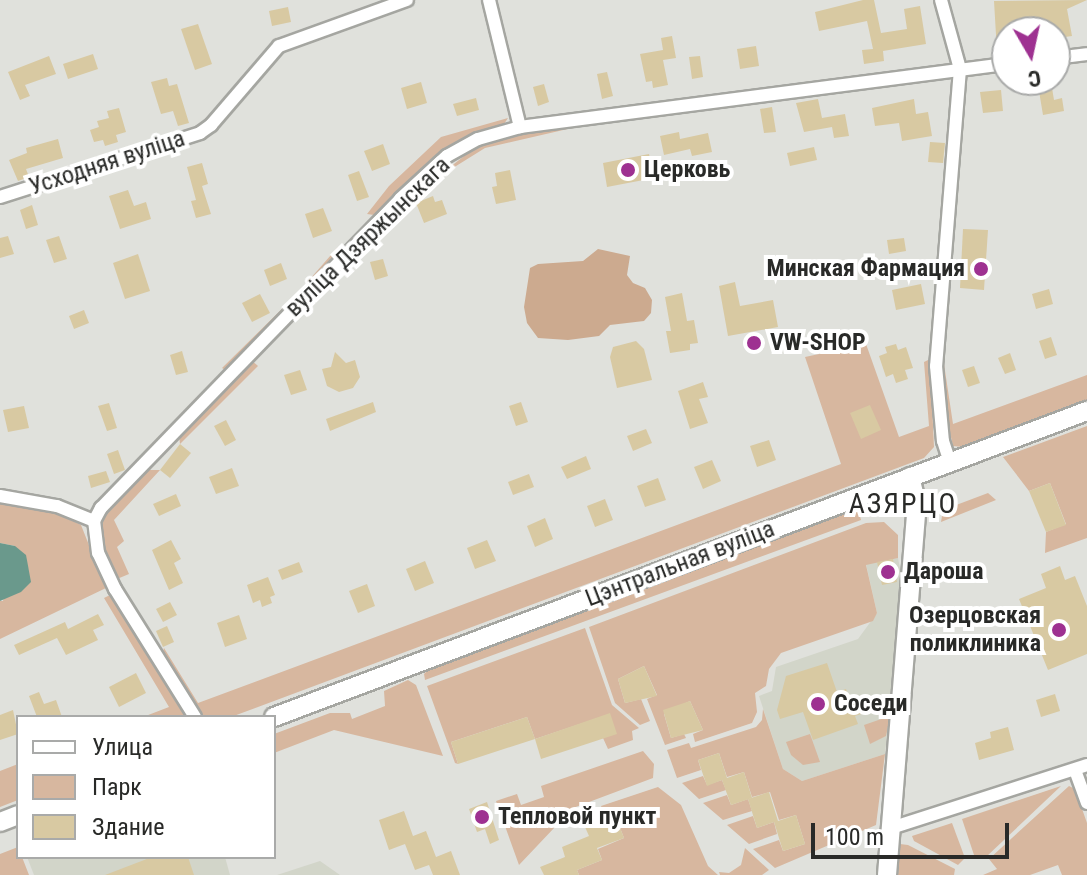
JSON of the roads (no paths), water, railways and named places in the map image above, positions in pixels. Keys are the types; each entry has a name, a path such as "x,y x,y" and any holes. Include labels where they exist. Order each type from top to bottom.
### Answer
{"main road":[{"name":"Цэнтральная вуліца","path":"276,716 1087,411"},
{"path":"887,875 917,505 910,477"}],"street":[{"name":"Усходняя вуліца","path":"0,197 200,133 211,125 279,46 407,0"},
{"path":"489,0 520,127"},
{"path":"941,0 960,69 936,366 943,441 950,463"},
{"name":"вуліца Дзяржынскага","path":"94,521 101,508 400,199 463,146 520,127 991,66"},
{"path":"0,496 57,506 94,521 98,553 115,589 194,715"},
{"path":"891,828 1081,767 1087,803"}],"place":[{"name":"Церковь","path":"628,170"},
{"name":"Минская Фармация","path":"981,269"},
{"name":"VW-SHOP","path":"754,343"},
{"name":"Дароша","path":"888,572"},
{"name":"Озерцовская поликлиника","path":"1059,630"},
{"name":"Соседи","path":"818,704"},
{"name":"Тепловой пункт","path":"482,817"}],"district":[{"name":"АЗЯРЦО","path":"903,504"}]}
